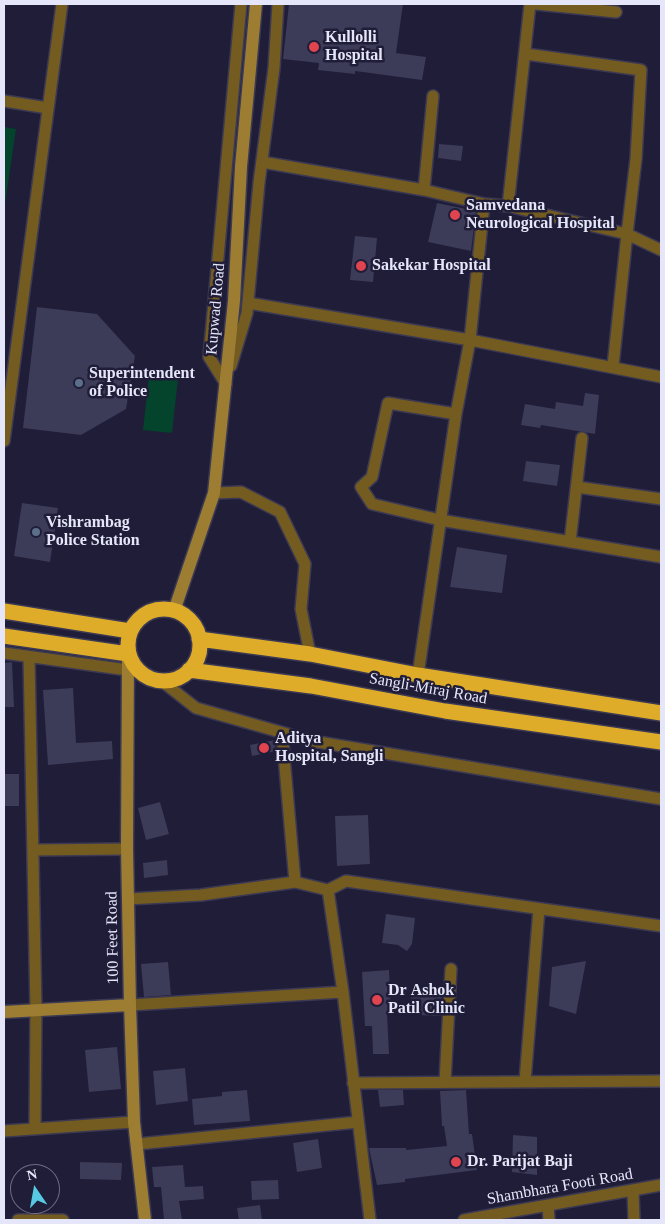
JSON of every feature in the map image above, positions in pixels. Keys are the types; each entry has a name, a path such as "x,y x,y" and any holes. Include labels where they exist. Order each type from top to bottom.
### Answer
{"highway":[{"path":"158,610 174,611 191,622 199,639 199,655 189,670 175,680 163,682 151,680 141,674 133,665 128,654 127,643 130,631 137,621 146,614 158,610"},
{"path":"4,611 130,631"},
{"path":"4,636 128,654"},
{"name":"Sangli-Miraj Road","path":"199,639 310,654 418,675 661,713"},
{"name":"Sangli-Miraj Road","path":"189,670 311,686 445,711 661,742"}],"main road":[{"name":"Kupwad Road","path":"174,611 214,493 234,301 241,167 256,4"},
{"name":"100 Feet Road","path":"128,654 127,849 130,1004 134,1122 138,1144 145,1220"},
{"path":"4,1012 130,1004"}],"street":[{"path":"4,441 6,412 62,4"},
{"path":"226,384 209,357 241,4"},
{"path":"226,384 247,313 262,162 274,68 278,4"},
{"path":"508,206 530,4"},
{"path":"536,4 616,12"},
{"path":"526,54 641,70 636,159 613,366"},
{"path":"424,190 433,96"},
{"path":"4,102 48,108"},
{"path":"262,162 424,190 484,204 508,206 627,234 661,250"},
{"path":"418,675 456,414 470,340 484,204"},
{"path":"248,303 470,340 613,366 661,377"},
{"path":"456,414 388,403 372,477 361,487 372,504 440,520 661,557"},
{"path":"570,542 582,438"},
{"path":"577,487 661,499"},
{"path":"214,493 241,492 280,512 305,564 301,608 310,654"},
{"path":"4,653 128,670"},
{"path":"29,657 34,850 36,1129"},
{"path":"163,682 196,708 312,741 362,748 483,771 661,798"},
{"path":"282,733 295,882"},
{"path":"34,850 127,849"},
{"path":"128,899 201,895 295,882 328,890 346,882 661,926"},
{"path":"328,890 343,992 370,1220"},
{"path":"525,1082 539,909"},
{"path":"445,1082 451,969"},
{"path":"130,1004 343,992"},
{"path":"354,1083 661,1081"},
{"path":"4,1131 134,1122"},
{"path":"138,1144 358,1122"},
{"name":"Shambhara Footi Road","path":"467,1220 661,1185"},
{"path":"633,1190 634,1220"},
{"path":"548,1205 549,1220"},
{"path":"18,1220 63,1220"}],"green space":[{"path":"4,127 16,129 4,211"},
{"path":"149,375 178,379 172,433 143,430"}],"building":[{"path":"289,4 403,4 396,53 426,57 422,80 355,71 355,74 318,70 319,63 283,59"},
{"path":"439,144 463,146 461,161 438,158"},
{"path":"437,203 476,211 471,251 428,242"},
{"path":"355,236 377,238 373,282 350,280"},
{"name":"Superintendent of Police","path":"37,307 97,314 135,356 126,409 81,435 23,428"},
{"path":"585,393 599,395 595,434 541,425 540,428 521,425 525,404 555,409 556,402 583,406"},
{"path":"526,461 560,465 557,486 523,481"},
{"name":"Vishrambag Police Station","path":"22,503 58,508 50,562 14,556"},
{"path":"457,547 507,555 502,593 450,587"},
{"path":"12,662 14,707 4,707 4,663"},
{"path":"73,688 76,743 112,741 113,759 48,765 43,690"},
{"path":"275,740 276,751 252,756 250,745"},
{"path":"4,774 19,774 19,806 4,806"},
{"path":"160,802 169,834 146,840 138,808"},
{"path":"368,815 370,864 337,866 335,816"},
{"path":"167,860 168,875 144,878 143,863"},
{"path":"386,914 415,918 412,944 407,951 398,945 382,943"},
{"path":"586,961 576,1014 549,1006 552,967"},
{"path":"168,962 171,995 144,997 141,964"},
{"path":"389,970 391,1013 387,1013 389,1054 373,1054 372,1026 365,1026 362,972"},
{"path":"412,987 442,988 441,1016 419,1015 419,1003 411,1002"},
{"path":"117,1047 121,1089 89,1092 85,1050"},
{"path":"185,1068 188,1101 156,1105 153,1071"},
{"path":"247,1090 250,1121 194,1125 192,1099 222,1096 222,1092"},
{"path":"378,1090 403,1090 404,1105 380,1107"},
{"path":"466,1090 469,1134 472,1134 477,1170 405,1179 405,1182 377,1185 369,1148 406,1148 406,1150 447,1146 444,1126 442,1126 440,1091"},
{"path":"513,1135 537,1137 537,1175 512,1172"},
{"path":"318,1139 322,1168 297,1172 293,1143"},
{"path":"80,1162 122,1163 121,1180 80,1179"},
{"path":"183,1165 185,1187 203,1186 204,1199 179,1201 182,1220 164,1220 161,1187 154,1187 152,1167"},
{"path":"278,1180 279,1199 252,1200 251,1181"},
{"path":"260,1205 262,1220 239,1220 237,1208"}],"place":[{"name":"Kullolli Hospital","path":"314,47"},
{"name":"Samvedana Neurological Hospital","path":"455,215"},
{"name":"Sakekar Hospital","path":"361,266"},
{"name":"Superintendent of Police","path":"79,383"},
{"name":"Vishrambag Police Station","path":"36,532"},
{"name":"Aditya Hospital, Sangli","path":"264,748"},
{"name":"Dr Ashok Patil Clinic","path":"377,1000"},
{"name":"Dr. Parijat Baji","path":"456,1162"}]}
